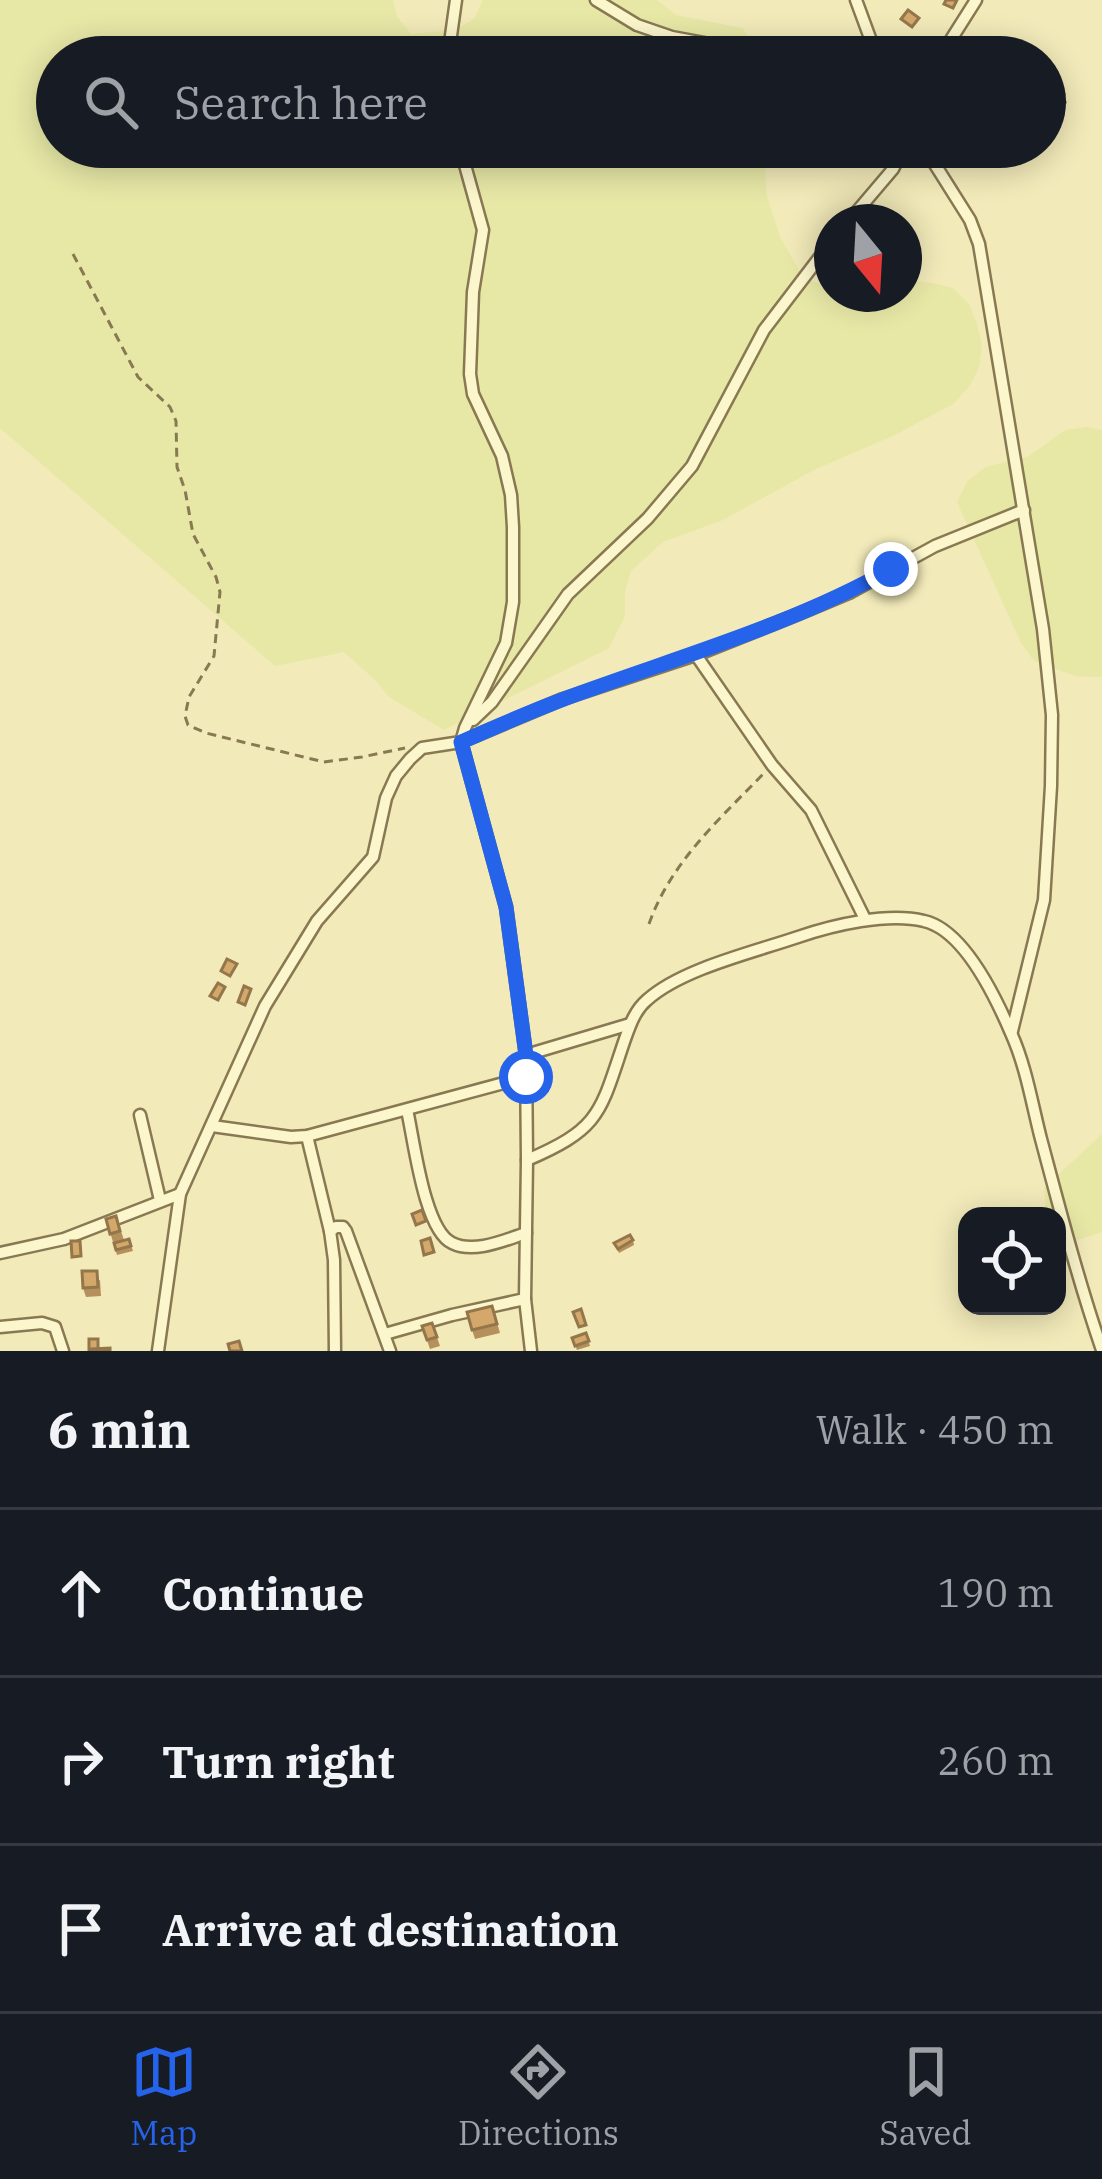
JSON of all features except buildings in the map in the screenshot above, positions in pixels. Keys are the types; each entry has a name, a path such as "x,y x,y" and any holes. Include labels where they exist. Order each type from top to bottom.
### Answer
{"street":[{"path":"451,36 456,0"},
{"path":"596,0 637,25 669,36"},
{"path":"856,0 869,36"},
{"path":"953,36 976,0"},
{"path":"466,168 483,230 473,292 470,374 473,394 502,457 511,495 513,602 506,643 461,742 506,907 526,1055 525,1299 530,1351"},
{"path":"863,204 894,168"},
{"path":"937,168 970,220 979,244 1050,693 1051,786 1044,900 1011,1032"},
{"path":"465,728 492,702 568,594 648,518 692,466 764,330 814,265"},
{"path":"158,1351 179,1194 265,1006 317,921 373,857 386,798 396,776 422,748 461,742 563,699 696,655 851,592 935,546 1024,509"},
{"path":"696,655 772,766 811,811 865,919"},
{"path":"527,1160 581,1133 609,1090 630,1024 645,1000 665,987 812,932 865,919 925,920 970,955 1011,1032 1102,1350"},
{"path":"526,1055 630,1024"},
{"path":"212,1126 307,1136 526,1077"},
{"path":"406,1110 427,1202 436,1228 447,1241 493,1244 526,1232"},
{"path":"140,1115 160,1200"},
{"path":"307,1136 334,1260 335,1351"},
{"path":"0,1253 64,1239 179,1194"},
{"path":"330,1231 337,1227 346,1231 389,1351"},
{"path":"385,1334 525,1299"},
{"path":"0,1328 43,1323 55,1327 63,1351"}],"path":[{"path":"73,254 137,377 170,407 176,421 177,467 193,534 220,592 214,656 189,697 188,724 206,733 324,761 422,748"},
{"path":"650,923 656,904 701,837 772,766"}],"green space":[{"path":"0,0 393,0 397,17 411,34 454,30 474,19 483,0 657,0 676,15 742,28 748,36 36,36 36,168 766,168 767,196 780,237 804,278 814,282 814,312 922,312 922,282 953,288 969,304 977,324 982,345 979,368 953,404 816,469 723,520 663,542 631,571 625,616 609,648 444,730 389,697 344,652 275,666 0,428"},
{"path":"1065,430 1102,430 1102,677 1075,676 1034,661 1021,643 957,502 967,482 985,467 1029,456"},
{"path":"1102,1134 1102,1232 1066,1244 1066,1207 1045,1207 1044,1188"}],"route":[{"path":"526,1077 506,907 461,742 563,699 696,655 801,613 891,569"}]}
